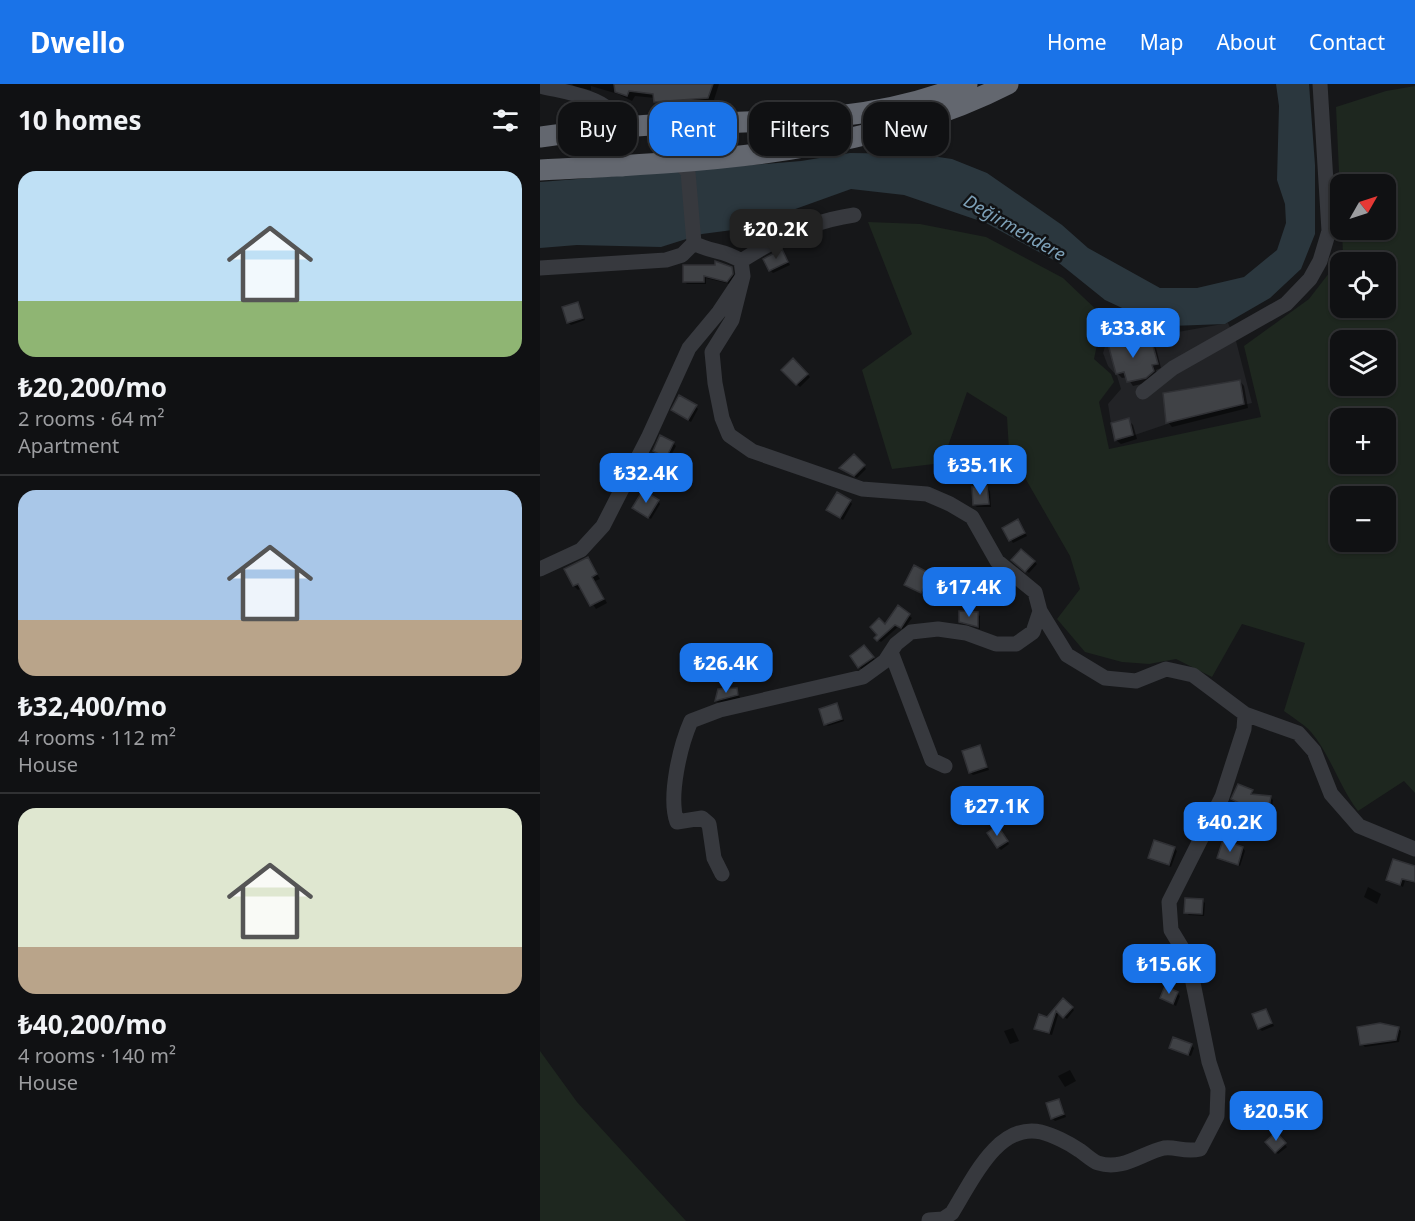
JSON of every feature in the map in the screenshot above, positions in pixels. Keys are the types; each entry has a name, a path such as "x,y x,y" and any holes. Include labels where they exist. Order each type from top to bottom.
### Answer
{"highway":[{"path":"737,123 892,109 926,101 967,84"},
{"path":"540,170 624,166 683,167 791,148 897,126 972,102 1008,84"},
{"path":"540,137 558,135"},
{"path":"619,156 624,166"},
{"path":"682,156 683,167"}],"street":[{"path":"1143,392 1173,368 1286,304 1311,279 1329,231 1320,84"},
{"path":"540,86 597,102"},
{"path":"683,167 694,243"},
{"path":"540,569 581,550 603,526 648,438 689,348 719,312 742,268 774,239 828,218 854,215"},
{"path":"540,268 666,260 682,255 694,243"},
{"path":"694,243 704,249 727,252 742,268"},
{"path":"742,268 732,320 712,352 722,418 729,435 752,451 862,489 927,494 972,517 997,561 1035,592 1040,611 1067,655 1105,678 1136,681 1166,669 1193,675 1245,714 1298,733 1314,751 1331,794 1359,826 1415,849"},
{"path":"722,874 714,858 709,824 702,818 677,822 673,810 682,741 691,722 720,710 863,677 885,662 896,644 911,632 938,629 966,633 996,644 1016,644 1033,632 1040,611"},
{"path":"891,652 932,760 945,766"},
{"path":"929,1220 943,1218 952,1213 988,1156 1006,1138 1020,1133 1040,1131 1073,1146 1098,1163 1131,1163 1165,1148 1188,1152 1200,1149 1217,1116 1218,1089 1209,1062 1188,958 1171,930 1169,902 1222,797 1244,729 1245,714"}],"shaded area":[{"path":"1415,86 1415,793 1404,781 1358,811 1318,741 1308,729 1284,711 1305,643 1242,624 1212,677 1176,659 1149,664 1122,662 1085,652 1057,619 1080,589 1070,556 1009,450 1007,417 967,392 942,463 892,469 862,370 912,334 868,222 920,224 986,237 1063,278 1103,316 1094,359 1111,374 1114,382 1099,402 1109,449 1261,417 1244,346 1309,299 1330,272 1330,318 1396,318 1396,252 1343,252 1342,240 1396,240 1396,174 1339,174 1336,107 1386,91"},
{"path":"1228,323 1236,341 1252,403 1182,419 1114,442 1108,404 1121,389 1117,376 1108,366 1103,353 1112,324 1150,337"},
{"path":"540,1051 577,1102 686,1221 540,1221"}],"water":[{"name":"Değirmendere","path":"1276,84 1309,84 1315,165 1315,234 1301,269 1270,298 1225,324 1171,326 1152,322 1105,300 1059,263 986,223 904,195 851,189 740,229 702,234 661,247 577,245 540,248 540,182 801,161 832,156 851,156 851,153 863,153 863,156 932,156 952,159 987,173 1062,225 1088,248 1160,288 1197,288 1244,277 1277,250 1286,223 1285,204 1277,180 1279,106"}],"building":[{"path":"614,84 713,84 708,98 654,102 653,94 629,91 627,96 615,92"},
{"path":"782,249 788,262 769,271 763,259"},
{"path":"715,261 732,267 733,274 727,282 704,276 704,282 683,282 683,265 715,265"},
{"path":"578,302 583,318 567,323 562,307"},
{"path":"1136,336 1139,346 1152,342 1158,364 1152,365 1154,371 1146,378 1127,382 1124,372 1116,374 1108,344"},
{"path":"793,358 808,374 796,385 781,370"},
{"path":"1240,380 1244,404 1166,423 1163,393"},
{"path":"679,395 697,405 688,420 671,410"},
{"path":"1129,418 1133,435 1115,440 1111,423"},
{"path":"660,435 674,442 666,458 653,451"},
{"path":"854,454 865,465 854,476 839,468"},
{"path":"987,486 989,504 973,505 972,487"},
{"path":"643,490 659,500 648,518 632,508"},
{"path":"837,492 851,500 840,518 826,510"},
{"path":"1018,519 1025,533 1009,541 1002,528"},
{"path":"1021,549 1035,561 1025,572 1011,560"},
{"path":"588,557 597,574 592,577 604,599 590,606 578,584 573,586 564,569"},
{"path":"914,565 931,574 921,593 904,585"},
{"path":"898,605 910,614 901,628 895,625 877,641 874,638 877,635 870,627 879,618 885,624"},
{"path":"959,611 978,612 978,627 959,622"},
{"path":"864,645 874,657 858,668 850,656"},
{"path":"737,688 738,695 715,701 718,689"},
{"path":"837,703 842,719 824,725 819,709"},
{"path":"980,745 987,767 969,773 962,751"},
{"path":"1238,784 1253,790 1251,794 1271,796 1269,808 1243,805 1231,799"},
{"path":"997,825 1008,841 997,848 987,833"},
{"path":"1154,840 1175,847 1169,865 1148,858"},
{"path":"1223,840 1243,847 1238,865 1217,858"},
{"path":"1393,859 1415,866 1415,882 1402,879 1400,885 1386,880"},
{"path":"1185,898 1203,899 1202,914 1184,913"},
{"path":"1165,986 1178,992 1173,1004 1160,998"},
{"path":"1063,998 1073,1007 1063,1018 1056,1011 1049,1033 1034,1029 1039,1014 1047,1017"},
{"path":"1266,1009 1272,1023 1258,1029 1252,1014"},
{"path":"1380,1023 1399,1027 1396,1040 1360,1045 1357,1027"},
{"path":"1173,1037 1192,1044 1188,1055 1169,1048"},
{"path":"1059,1099 1064,1114 1051,1119 1046,1103"},
{"path":"1276,1132 1286,1143 1275,1153 1265,1142"}]}
